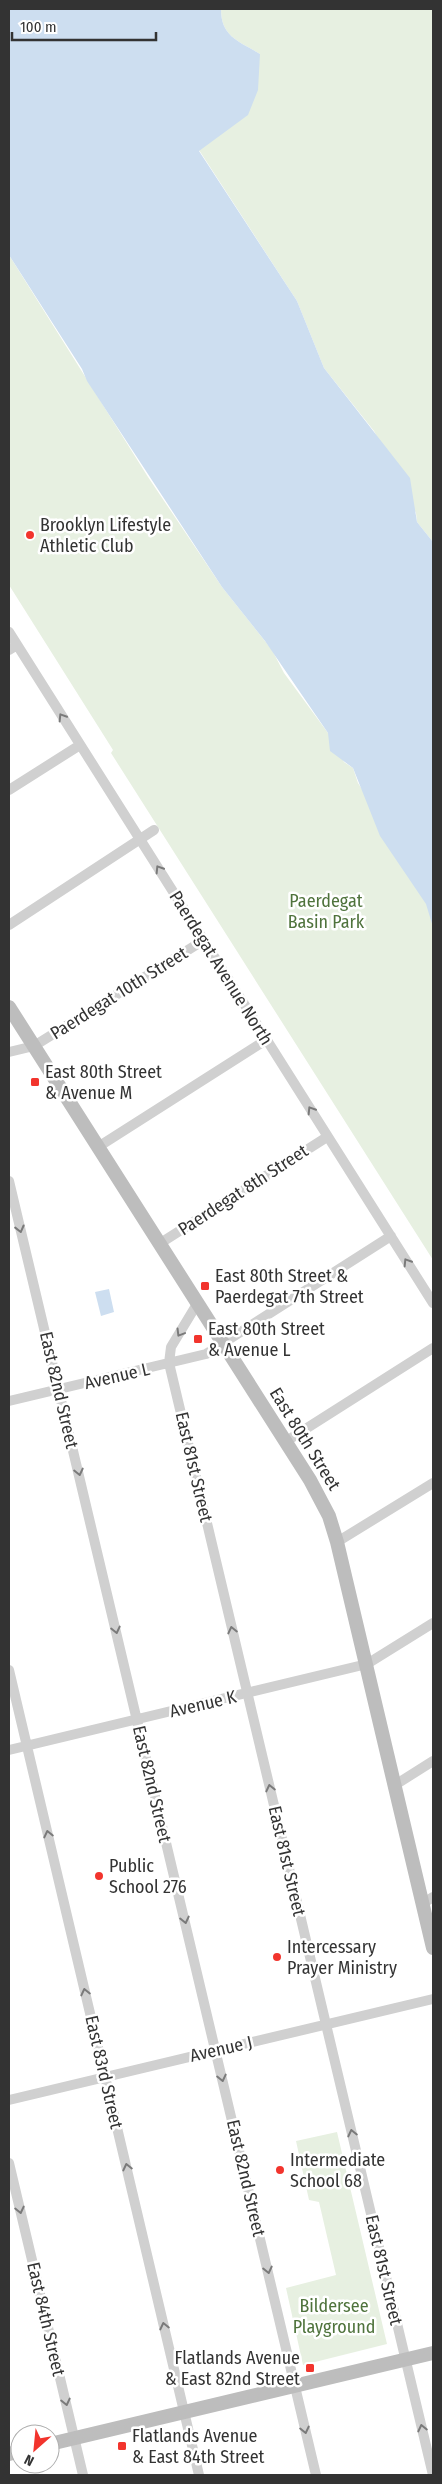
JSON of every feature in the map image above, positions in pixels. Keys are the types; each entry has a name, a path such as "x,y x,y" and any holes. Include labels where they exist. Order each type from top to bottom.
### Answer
{"street":[{"name":"Paerdegat Avenue North","path":"9,632 13,648 80,745 433,1303"},
{"path":"9,790 80,745"},
{"path":"9,925 154,830"},
{"name":"Paerdegat 10th Street","path":"9,1052 34,1046 204,940"},
{"name":"East 80th Street","path":"9,1007 320,1497 337,1542 395,1785 428,1900 433,1948"},
{"path":"98,1147 266,1040"},
{"name":"Paerdegat 8th Street","path":"160,1244 327,1137"},
{"name":"East 82nd Street","path":"9,1181 316,2475"},
{"name":"Avenue L","path":"9,1401 206,1354 391,1236"},
{"path":"169,1363 172,1347 197,1304"},
{"path":"285,1442 433,1348"},
{"name":"East 81st Street","path":"169,1363 433,2475"},
{"path":"337,1542 433,1483"},
{"name":"Avenue K","path":"9,1750 367,1664 433,1623"},
{"name":"East 83rd Street","path":"9,1670 199,2475"},
{"path":"395,1785 433,1761"},
{"name":"Avenue J","path":"9,2100 433,1999"},
{"name":"East 84th Street","path":"9,2163 83,2475"},
{"path":"60,2442 433,2353"}],"green space":[{"path":"221,9 433,9 433,542 417,522 416,513 374,431 324,368 297,301 199,150 260,54 238,41 228,32 224,26"},
{"name":"Paerdegat Basin Park","path":"9,255 148,477 222,587 272,650 284,673 328,733 344,762 353,768 358,783 433,901 433,1260 111,753 113,750 9,585"},
{"name":"Bildersee Playground","path":"337,2132 387,2344 303,2365 286,2288 336,2275 319,2202 309,2200 296,2141"}],"water":[{"path":"9,9 221,9 224,26 228,32 238,41 260,54 258,90 248,115 199,151 297,301 324,368 410,478 417,522 433,542 433,927 426,904 380,836 353,768 330,751 328,733 265,641 222,587 87,381 82,369 9,255"},
{"path":"109,1289 114,1312 101,1316 95,1292"}],"place":[{"name":"Brooklyn Lifestyle Athletic Club","path":"30,535"},
{"name":"East 80th Street & Avenue M","path":"35,1082"},
{"name":"East 80th Street & Paerdegat 7th Street","path":"205,1286"},
{"name":"East 80th Street & Avenue L","path":"198,1339"},
{"name":"Public School 276","path":"99,1876"},
{"name":"Intercessary Prayer Ministry","path":"277,1957"},
{"name":"Intermediate School 68","path":"280,2170"},
{"name":"Flatlands Avenue & East 82nd Street","path":"310,2368"},
{"name":"Flatlands Avenue & East 84th Street","path":"122,2446"}]}
